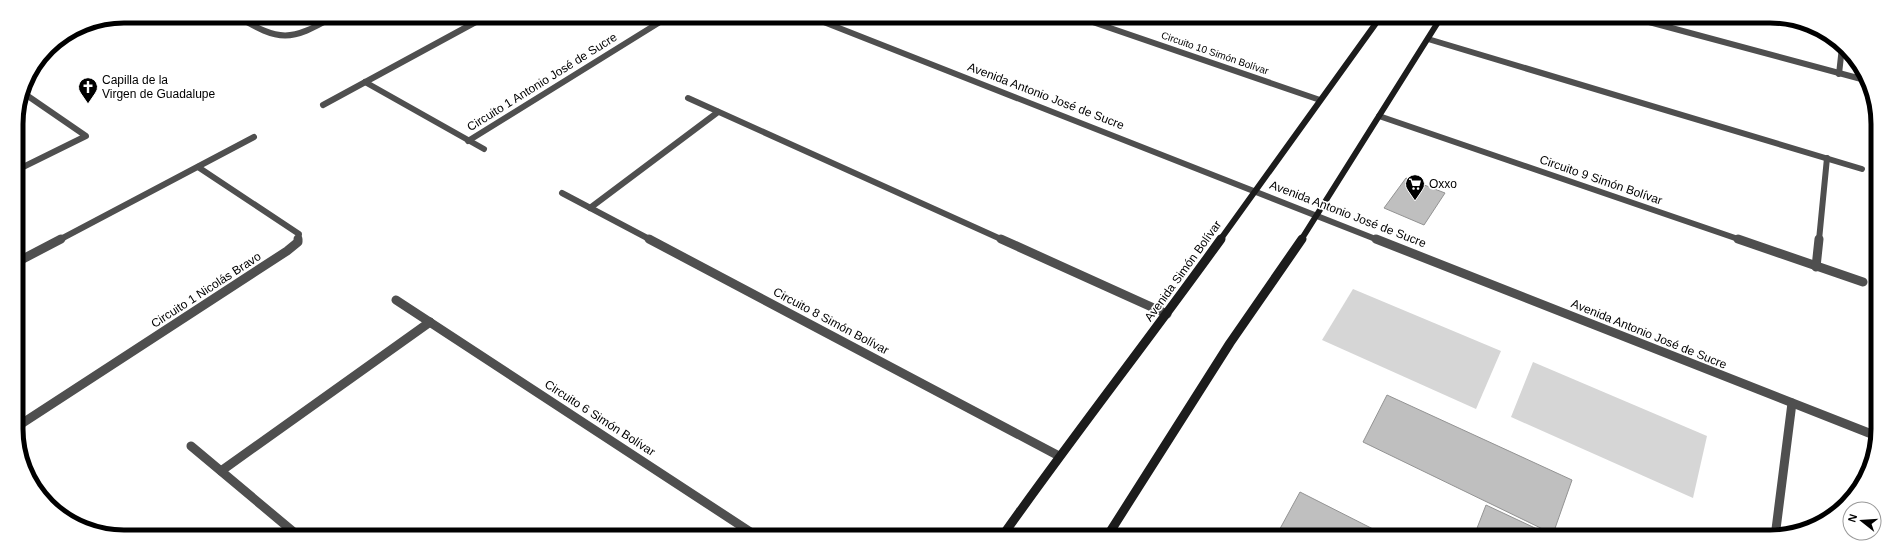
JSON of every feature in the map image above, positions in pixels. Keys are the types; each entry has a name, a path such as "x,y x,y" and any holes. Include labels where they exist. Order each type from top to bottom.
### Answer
{"main road":[{"name":"Avenida Simón Bolívar","path":"1007,530 1059,456 1167,314 1376,23"},
{"path":"1111,530 1230,344 1318,216 1438,23"}],"street":[{"path":"249,23 271,35 286,36 305,32 322,23"},
{"path":"323,105 474,23"},
{"name":"Circuito 1 Antonio José de Sucre","path":"468,141 658,23"},
{"name":"Avenida Antonio José de Sucre","path":"825,23 1256,191 1871,434"},
{"name":"Circuito 10 Simón Bolívar","path":"1096,23 1320,100"},
{"path":"1653,23 1860,79"},
{"path":"1428,39 1862,169"},
{"path":"1839,74 1841,53"},
{"name":"Circuito 1 Antonio José de Sucre","path":"365,82 484,149"},
{"path":"23,167 86,136 27,95"},
{"path":"688,98 1167,314"},
{"path":"590,208 718,112"},
{"name":"Circuito 9 Simón Bolívar","path":"1379,116 1863,282"},
{"path":"23,259 254,137"},
{"path":"1816,266 1827,158"},
{"name":"Circuito 1 Nicolás Bravo","path":"23,423 281,256 298,242 299,234 198,166"},
{"name":"Circuito 8 Simón Bolívar","path":"562,193 1026,437 1059,456"},
{"name":"Circuito 6 Simón Bolívar","path":"396,300 747,530"},
{"path":"221,471 430,322"},
{"path":"1776,530 1792,403"},
{"path":"191,446 291,530"}],"shaded area":[{"path":"1353,289 1501,351 1476,409 1322,340"},
{"path":"1533,362 1707,436 1693,498 1511,417"}],"building":[{"name":"Oxxo","path":"1406,178 1445,193 1424,225 1384,208"},
{"path":"1387,395 1572,480 1554,530 1545,530 1363,442"},
{"path":"1300,492 1375,530 1279,530"},
{"path":"1486,505 1539,530 1476,530"}],"place":[{"name":"Capilla de la Virgen de Guadalupe","path":"88,104"},
{"name":"Oxxo","path":"1415,201"}]}
